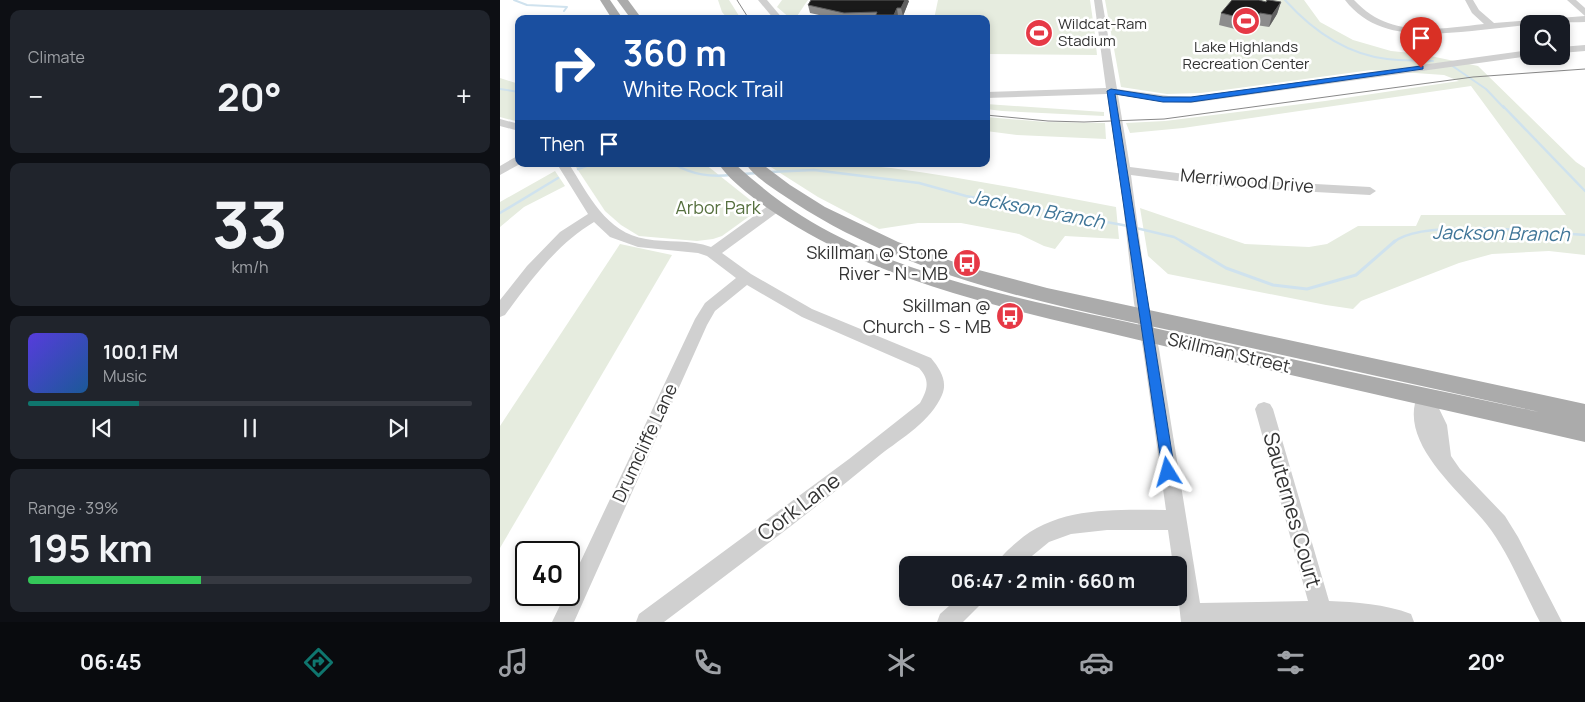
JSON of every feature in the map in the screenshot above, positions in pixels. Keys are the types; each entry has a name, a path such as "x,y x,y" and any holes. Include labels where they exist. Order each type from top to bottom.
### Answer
{"main road":[{"path":"605,0 615,15"},
{"path":"622,0 633,15"},
{"name":"Skillman Street","path":"730,167 773,204 820,232 851,248 933,281 1146,325 1422,387 1585,432"},
{"name":"Skillman Street","path":"757,167 792,193 828,216 878,240 950,268 1146,325"},
{"path":"773,204 793,205 813,216 828,216"},
{"name":"Skillman Street","path":"1422,387 1585,413"}],"street":[{"path":"762,0 775,15"},
{"path":"1098,0 1191,618 1321,612 1359,613 1403,622"},
{"path":"1349,0 1366,17 1388,27 1416,32 1585,19"},
{"path":"1469,0 1475,11 1492,26"},
{"path":"1570,0 1585,13"},
{"path":"1570,49 1585,48"},
{"path":"990,95 1018,96 1074,91 1111,91 1163,99 1209,98 1520,54"},
{"path":"500,122 515,127"},
{"path":"500,172 515,162"},
{"path":"565,167 595,216 615,234 630,241 656,246 699,248 712,253 746,278"},
{"name":"Merriwood Drive","path":"1124,170 1224,183 1370,191"},
{"path":"712,253 773,204"},
{"path":"500,311 549,248 570,230 595,216"},
{"name":"Cork Lane","path":"647,622 855,465 926,408 935,393 936,381 933,372 925,363 807,313 746,278"},
{"name":"Drumcliffe Lane","path":"563,622 700,323 710,307 746,278"},
{"path":"1422,387 1422,414 1426,436 1454,475 1498,524 1511,544 1551,622"},
{"name":"Sauternes Court","path":"1264,409 1321,612"},
{"path":"1017,556 1037,538 1060,527 1082,522 1175,520"},
{"path":"948,622 965,606"}],"green space":[{"path":"718,0 729,0 738,15 725,15"},
{"path":"782,0 808,0 798,15 786,15 777,7"},
{"name":"Wildcat-Ram Stadium","path":"938,0 1090,0 1095,35 1092,35 1095,36 1097,55 990,54 990,15 935,15"},
{"path":"1105,0 1304,0 1320,22 1353,40 1391,51 1421,54 1478,66 1576,162 1585,168 1585,255 1549,251 1492,254 1459,263 1361,301 1353,309 1168,274 1148,256 1140,208 1245,244 1309,247 1327,244 1358,226 1416,226 1421,215 1566,215 1471,86 1183,128 1130,133 1126,123 1165,121 1325,101 1459,81 1444,75 1371,70 1201,93 1167,94 1121,87"},
{"path":"500,78 515,83 515,121 500,117"},
{"path":"990,104 1104,112 1104,116 990,110"},
{"path":"990,117 1046,122 1105,123 1106,139 1017,135 990,132"},
{"name":"Arbor Park","path":"576,167 709,167 759,207 758,210 722,236 697,241 639,236 621,225 605,211"},
{"path":"771,167 884,167 976,181 1116,207 1119,239 1065,236 1055,249 1019,234 961,223 918,223 879,229 818,197"},
{"path":"555,171 565,186 524,207 500,227 500,202"},
{"path":"620,244 672,255 500,548 500,426"}],"building":[{"path":"811,0 905,0 901,8 897,8 894,15 876,15 877,12 844,13 808,5"},
{"path":"1232,0 1259,0 1266,2 1269,0 1281,2 1272,15 1260,13 1254,21 1221,13"}],"waterway":[{"path":"514,0 527,5 567,7 564,11"},
{"path":"1285,0 1318,31 1358,52 1387,59 1433,61"},
{"path":"1451,65 1486,89 1504,108"},
{"name":"Jackson Branch","path":"500,89 515,91"},
{"path":"1503,106 1585,191"},
{"path":"578,169 583,167"},
{"name":"Jackson Branch","path":"680,167 702,174 716,176 731,175"},
{"name":"Jackson Branch","path":"769,172 814,170 919,183 966,196 1128,226"},
{"name":"Jackson Branch","path":"742,174 758,173"},
{"path":"500,213 558,178"},
{"name":"Jackson Branch","path":"1136,228 1174,237 1183,242"},
{"name":"Jackson Branch","path":"1394,242 1409,235 1430,230 1456,228 1485,228 1585,235"},
{"name":"Jackson Branch","path":"1181,241 1226,268 1273,285 1307,289 1356,275 1395,241"}],"tram line":[{"path":"737,0 746,15"},
{"path":"990,115 1048,121 1084,122 1164,119 1473,77 1585,69"}],"place":[{"name":"Lake Highlands Recreation Center","path":"1246,21"},
{"name":"Wildcat-Ram Stadium","path":"1039,33"},
{"name":"Skillman @ Stone River - N - MB","path":"967,263"},
{"name":"Skillman @ Church - S - MB","path":"1010,316"}],"route":[{"path":"1168,472 1111,91 1163,99 1191,100 1421,68"}]}
